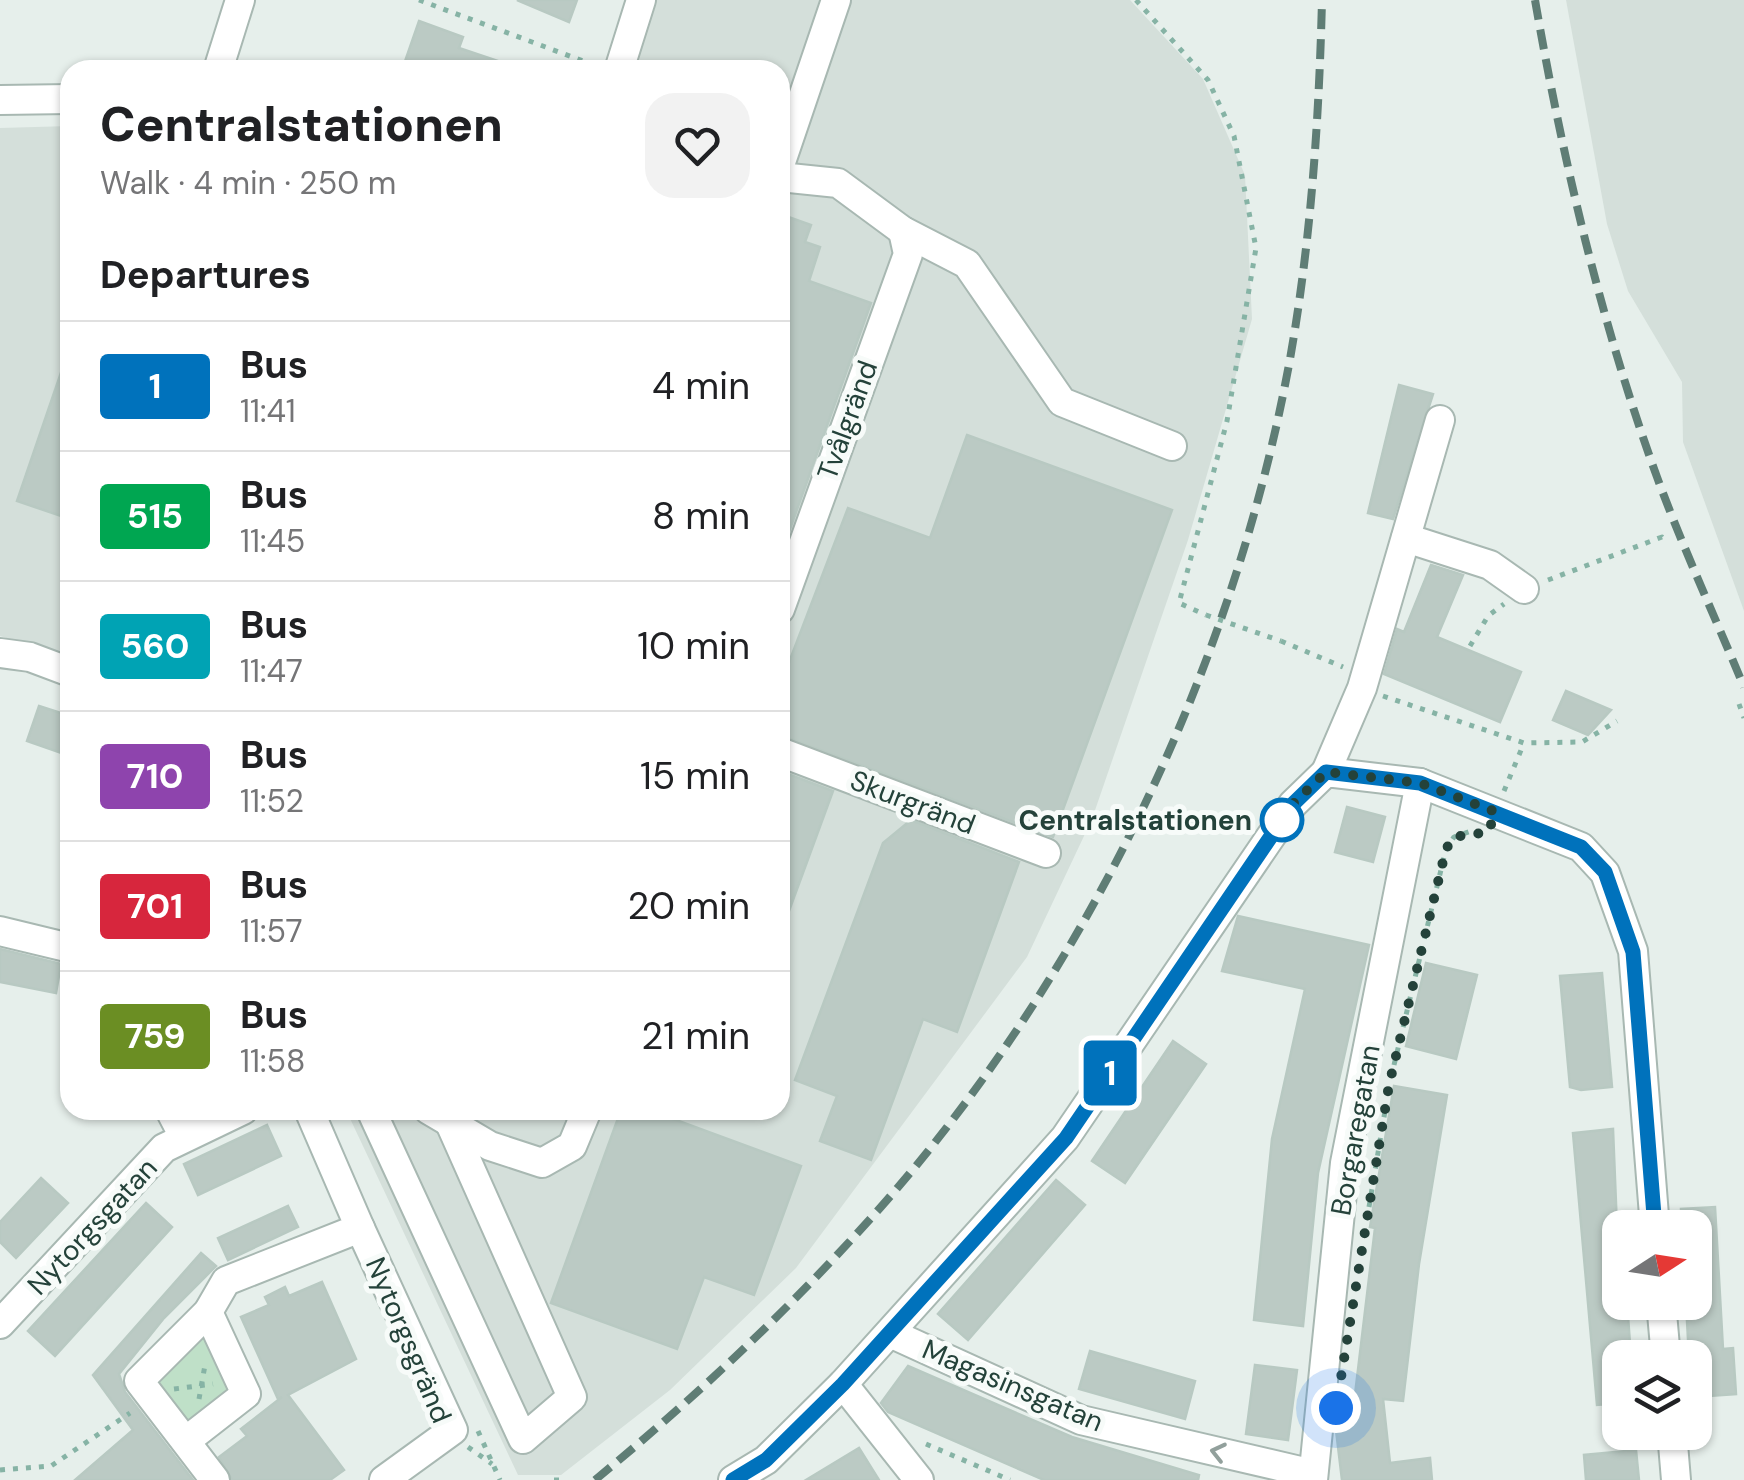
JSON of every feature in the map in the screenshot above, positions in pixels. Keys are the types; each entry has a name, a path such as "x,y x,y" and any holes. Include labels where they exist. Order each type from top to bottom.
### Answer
{"street":[{"path":"221,60 240,0"},
{"path":"622,60 641,0"},
{"path":"790,135 836,0"},
{"path":"0,100 60,99"},
{"path":"790,178 838,183 903,231 968,264 1062,402 1172,446"},
{"name":"Tvålgränd","path":"790,581 908,254 903,231"},
{"path":"756,1474 1066,1138 1293,804 1326,772 1362,688 1440,420"},
{"path":"1406,538 1490,566 1524,589"},
{"path":"0,653 60,668"},
{"name":"Skurgränd","path":"790,756 1046,852"},
{"path":"1326,772 1420,783 1581,847 1605,872 1622,911 1633,952 1654,1210"},
{"name":"Borgaregatan","path":"1313,1477 1345,1163 1420,783"},
{"path":"0,931 60,946"},
{"path":"175,1120 184,1137"},
{"name":"Nytorgsgatan","path":"0,1324 164,1148 221,1120"},
{"name":"Nytorgsgränd","path":"320,1120 360,1228 452,1430 384,1480"},
{"path":"376,1120 523,1439 572,1398 441,1120"},
{"path":"446,1120 490,1146 542,1163 572,1146 583,1120"},
{"name":"Nytorgsgränd","path":"152,1397 139,1381 208,1312 226,1281 360,1228"},
{"path":"187,1440 246,1394 208,1312"},
{"name":"Magasinsgatan","path":"890,1333 1081,1420 1313,1477"},
{"path":"843,1384 919,1480"},
{"path":"152,1397 216,1480"},
{"path":"1674,1450 1676,1480"}],"path":[{"path":"419,0 579,60"},
{"path":"1136,0 1208,80 1234,136 1256,248 1227,421 1179,603 1346,668 1362,688 1524,743 1582,742 1617,721"},
{"path":"1470,646 1488,616 1524,589 1662,537 1664,542"},
{"path":"1739,704 1744,718"},
{"path":"1393,1067 1446,849 1454,837 1488,832 1524,743"},
{"path":"1368,1217 1386,1104"},
{"path":"187,1440 206,1355"},
{"path":"0,1470 51,1466 68,1458 162,1390 230,1382 246,1394"},
{"path":"921,1442 1010,1480"},
{"path":"554,1480 566,1480"}],"shaded area":[{"path":"644,0 1130,0 1203,79 1245,175 1252,319 1188,540 1092,819 1027,957 796,1268 670,1390 561,1475 518,1475 351,1120 790,1120 790,60 623,60"},
{"path":"1566,0 1744,0 1744,611 1683,442 1682,382 1628,291 1607,224"},
{"path":"60,126 60,656 0,636 0,128"}],"green space":[{"path":"202,1330 238,1390 190,1428 154,1384"}],"building":[{"path":"517,0 577,0 569,22"},
{"path":"419,21 463,37 459,48 495,60 405,60"},
{"path":"790,218 811,225 805,242 820,247 809,281 871,303 790,529"},
{"path":"60,375 60,516 17,501"},
{"path":"1399,385 1433,394 1393,519 1368,513"},
{"path":"967,435 1172,510 1053,837 790,739 790,660 848,508 930,538"},
{"path":"1431,565 1463,575 1437,637 1521,672 1500,722 1384,674 1397,629 1404,632"},
{"path":"1566,691 1611,710 1588,735 1553,720"},
{"path":"39,706 60,713 60,753 27,741"},
{"path":"790,775 833,791 790,908"},
{"path":"1347,807 1385,817 1373,862 1335,852"},
{"path":"911,820 1019,862 957,1032 923,1019 871,1160 820,1141 837,1096 795,1080 883,843"},
{"path":"1238,916 1369,945 1318,1173 1303,1326 1254,1320 1272,1139 1305,989 1222,971"},
{"path":"0,949 60,964 56,993 0,982"},
{"path":"1426,963 1477,975 1456,1059 1406,1046"},
{"path":"1602,973 1612,1087 1581,1090 1570,1087 1560,976"},
{"path":"1173,1041 1206,1064 1125,1183 1092,1161"},
{"path":"1394,1086 1447,1095 1419,1264 1403,1401 1383,1399 1390,1463 1430,1458 1432,1480 1342,1480 1336,1430 1351,1428 1375,1228 1370,1227"},
{"path":"617,1120 676,1120 801,1166 754,1295 704,1277 677,1349 551,1303"},
{"path":"267,1125 281,1156 198,1195 184,1164"},
{"path":"1613,1129 1616,1210 1602,1210 1602,1320 1628,1320 1630,1340 1602,1340 1602,1405 1597,1405 1573,1133"},
{"path":"41,1178 68,1203 16,1258 0,1242 0,1222"},
{"path":"1056,1180 1085,1205 968,1340 938,1314"},
{"path":"146,1203 172,1227 55,1356 28,1331"},
{"path":"288,1206 298,1227 228,1260 218,1238"},
{"path":"1715,1207 1723,1349 1733,1348 1736,1394 1712,1396 1712,1340 1688,1340 1687,1320 1712,1320 1712,1210 1681,1209"},
{"path":"201,1253 216,1266 164,1318 119,1374 125,1392 193,1480 75,1480 133,1430 93,1375"},
{"path":"322,1282 356,1359 288,1395 344,1470 330,1480 232,1480 219,1457 247,1436 241,1429 282,1397 278,1399 241,1317 269,1305 265,1297 285,1287 289,1296"},
{"path":"1090,1351 1195,1381 1185,1419 1079,1389"},
{"path":"1255,1365 1297,1370 1288,1440 1246,1434"},
{"path":"908,1366 1072,1437 1199,1475 1198,1480 1044,1480 888,1412 881,1403"},
{"path":"859,1448 879,1480 806,1480"},
{"path":"1636,1450 1639,1480 1586,1480 1584,1455"}],"railway":[{"path":"595,1480 778,1315 847,1245 955,1117 1024,1020 1086,917 1142,811 1190,701 1231,588 1265,474 1290,359 1309,225 1322,0"},
{"path":"1535,0 1571,181 1618,360 1667,504 1744,687"}],"bus line":[{"name":"1","path":"733,1480 766,1460 843,1384 1066,1138 1293,804 1326,772 1420,783 1581,847 1605,872 1622,911 1633,952 1654,1210"}],"place":[{"name":"Centralstationen","path":"1282,820"}],"route":[{"path":"1282,820 1273,834 1293,804 1326,772 1420,783 1496,812 1488,832 1473,831 1454,837 1446,849 1389,1085 1352,1330 1336,1408"}]}
